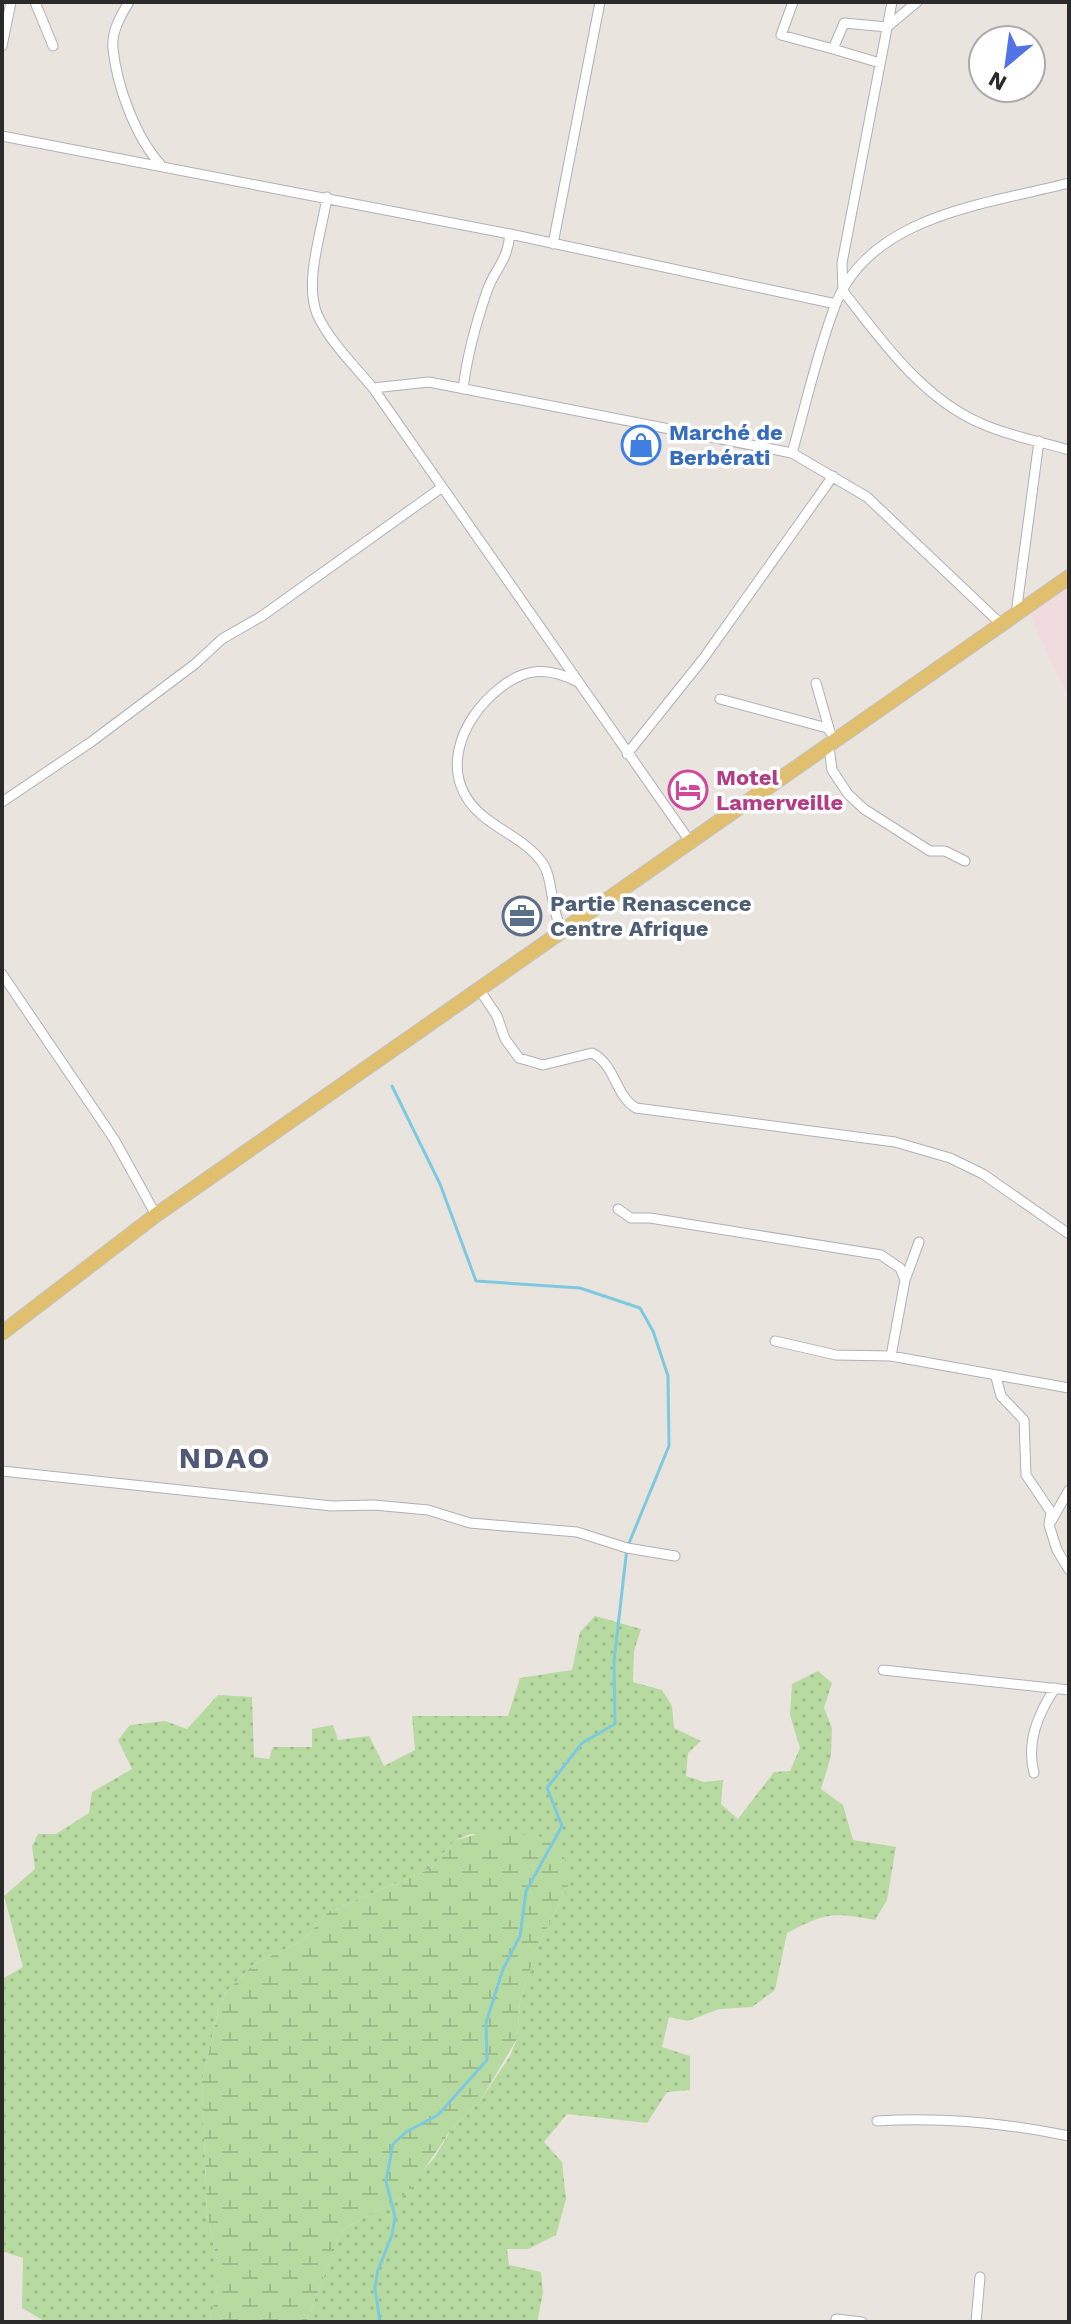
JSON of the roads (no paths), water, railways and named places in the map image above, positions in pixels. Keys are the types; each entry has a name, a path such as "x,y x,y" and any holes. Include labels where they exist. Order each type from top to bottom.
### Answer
{"main road":[{"path":"6,1325 156,1215 561,929 833,744 1069,577"}],"street":[{"path":"2,46 4,21 11,2"},
{"path":"35,2 53,46"},
{"path":"129,2 121,16 113,49 129,110 143,145 161,164"},
{"path":"553,244 600,2"},
{"path":"793,2 781,35 880,63"},
{"path":"892,2 842,263 843,291 918,379 957,411 1006,433 1069,450"},
{"path":"833,49 844,23 887,27 917,2"},
{"path":"2,136 327,197 836,304"},
{"path":"792,453 836,304 869,256 933,217 1069,183"},
{"path":"327,197 312,289 316,312 328,333 373,388 689,840"},
{"path":"463,389 468,349 487,291 505,261 510,234"},
{"path":"373,388 429,382 792,453 867,497 1001,624"},
{"path":"1016,614 1039,441"},
{"path":"627,754 703,659 833,476"},
{"path":"2,802 91,742 195,664 222,639 262,616 441,488"},
{"path":"561,929 552,911 547,869 528,848 480,814 463,792 455,764 461,735 492,693 505,683 537,669 561,674 581,684"},
{"path":"816,683 833,744 832,770 848,794 864,809 930,851 945,851 965,861"},
{"path":"720,699 827,728"},
{"path":"2,974 114,1139 156,1215"},
{"path":"479,989 519,1058 543,1065 592,1053 608,1064 626,1101 636,1108 895,1142 950,1158 983,1174 1069,1234"},
{"path":"618,1209 631,1218 650,1218 881,1255 900,1268 905,1280"},
{"path":"891,1356 905,1280 919,1242"},
{"path":"775,1341 836,1355 891,1356 1069,1388"},
{"path":"996,1377 1001,1396 1024,1420 1026,1475 1051,1512 1049,1525 1057,1550 1069,1570"},
{"path":"2,1471 332,1506 374,1505 428,1510 470,1523 577,1532 627,1548 675,1556"},
{"path":"1049,1525 1069,1490"},
{"path":"883,1670 1014,1687 1069,1690"},
{"path":"1034,1773 1031,1761 1035,1728 1042,1707 1055,1688"},
{"path":"877,2121 1011,2125 1069,2136"},
{"path":"976,2322 980,2277"},
{"path":"836,2319 862,2322"}],"waterway":[{"path":"380,2322 375,2288 395,2217 386,2181 393,2144 406,2132 438,2115 487,2060 486,2023 503,1969 520,1936 526,1891 562,1826 547,1788 582,1743 615,1724 614,1661 627,1548 669,1446 668,1376 653,1331 640,1308 580,1288 476,1281 440,1184 392,1086"}],"place":[{"name":"Marché de Berbérati","path":"641,445"},
{"name":"Motel Lamerveille","path":"688,790"},
{"name":"Partie Renascence Centre Afrique","path":"522,916"}],"district":[{"name":"NDAO","path":"225,1458"}]}
